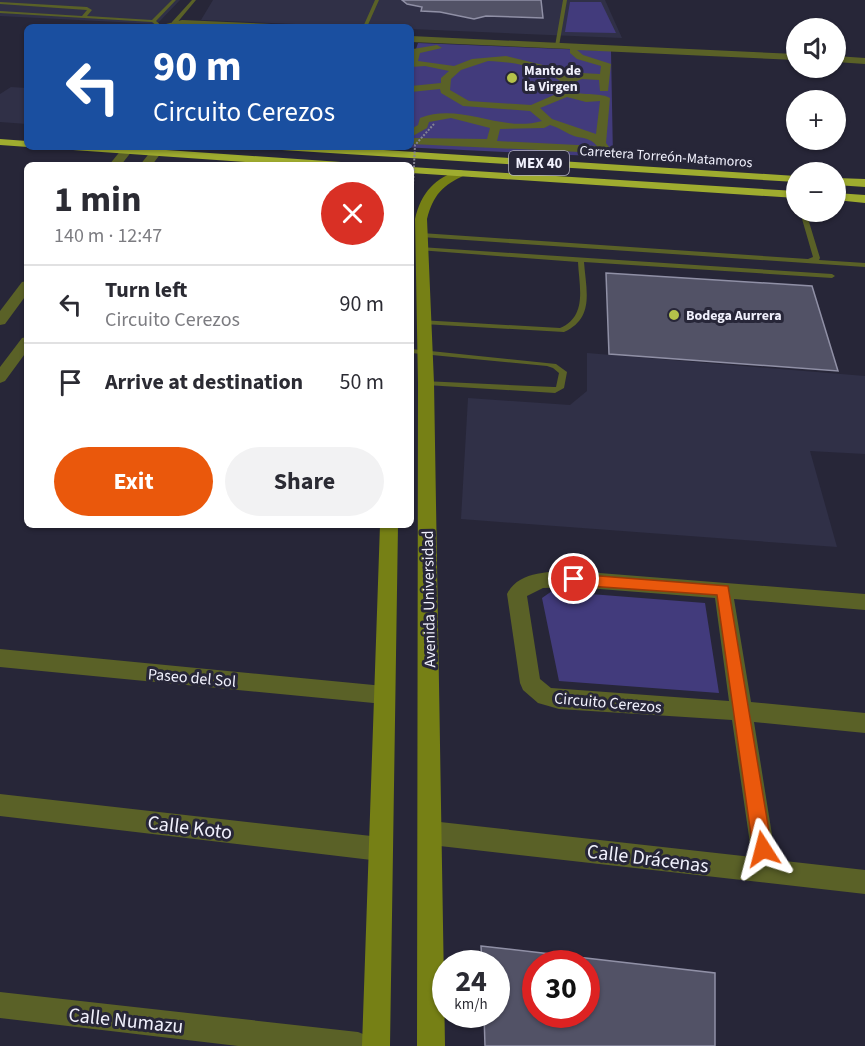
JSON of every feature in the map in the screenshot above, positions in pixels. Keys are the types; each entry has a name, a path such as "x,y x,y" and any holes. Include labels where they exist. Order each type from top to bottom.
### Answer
{"highway":[{"path":"0,142 24,144"},
{"path":"113,150 294,162"},
{"name":"Carretera Torreón-Matamoros","path":"330,150 786,178"},
{"name":"MEX 40","path":"414,170 786,194"},
{"path":"846,182 865,183"},
{"path":"846,198 865,199"}],"main road":[{"name":"Avenida Universidad","path":"431,1046 426,383 418,351 423,321 419,255 421,219 428,195 437,185 462,173"},
{"path":"376,1046 389,528"}],"street":[{"path":"166,24 198,24"},
{"path":"414,34 786,56"},
{"path":"414,39 469,39"},
{"path":"414,56 416,51 448,44 480,45 568,49 580,57 606,64 601,143 603,147 596,151 414,141"},
{"path":"480,45 476,53 485,60"},
{"path":"527,62 536,57 543,48"},
{"path":"775,54 786,53"},
{"path":"846,54 865,55"},
{"path":"414,64 455,69 485,60 527,62 557,73 567,81"},
{"path":"846,60 865,61"},
{"path":"455,69 446,78 444,86 447,94 460,101 490,108 532,108 566,94 586,99 605,98"},
{"path":"567,81 581,76 604,77"},
{"path":"566,94 567,81"},
{"path":"414,89 444,86"},
{"path":"451,115 460,101"},
{"path":"532,108 543,114 548,121 569,127 576,133 590,134 601,143"},
{"path":"414,114 433,120"},
{"path":"414,133 433,120 451,115 496,126 544,125 548,121"},
{"path":"487,144 492,140 496,126"},
{"path":"117,162 126,151"},
{"path":"148,162 154,153"},
{"path":"0,321 24,289"},
{"path":"0,378 24,345"},
{"name":"Circuito Cerezos","path":"865,602 574,579 540,580 524,586 517,594 530,683 545,696 559,700 741,711 865,723"},
{"path":"723,590 766,872"},
{"name":"Paseo del Sol","path":"0,658 384,695"},
{"name":"Calle Koto","path":"0,805 380,849"},
{"name":"Calle Drácenas","path":"431,833 865,882"},
{"name":"Calle Numazu","path":"0,1005 358,1046"}],"lane":[{"path":"159,24 174,0"},
{"path":"174,23 194,0"},
{"path":"366,24 377,0"},
{"path":"557,43 565,0"},
{"path":"0,3 90,9 82,17"},
{"path":"0,12 148,24"},
{"path":"806,222 817,258 812,261"},
{"path":"419,255 582,260 832,276"},
{"path":"419,255 812,261 865,265"},
{"path":"423,321 561,330 570,328 580,319 582,260"},
{"path":"418,351 548,364 564,372 560,388 555,390 426,383"}],"path":[{"path":"414,165 415,145 433,120"}],"shaded area":[{"path":"0,0 180,0 157,24 0,16"},
{"path":"213,0 605,0 622,38 414,29 414,24 295,24 201,20"},
{"path":"570,2 601,2 616,33 565,32"},
{"path":"418,43 611,51 613,157 414,148 414,55"},
{"path":"11,87 24,88 24,124 0,122 0,94"},
{"path":"587,353 865,376 865,454 810,451 837,547 461,519 468,398 570,405 587,391"},
{"path":"552,591 705,603 719,693 559,681 542,598"}],"building":[{"path":"402,0 541,0 543,18 486,16 474,19 440,12 421,11 422,7 407,4"},
{"path":"606,273 812,286 838,371 609,354"},
{"path":"481,946 522,951 522,1028 600,1028 600,960 715,973 715,1046 485,1046 484,1028 510,1028 510,950 481,950"}],"place":[{"name":"Manto de la Virgen","path":"512,78"},
{"name":"Bodega Aurrera","path":"674,315"}],"route":[{"path":"574,579 723,590 763,849"}]}
